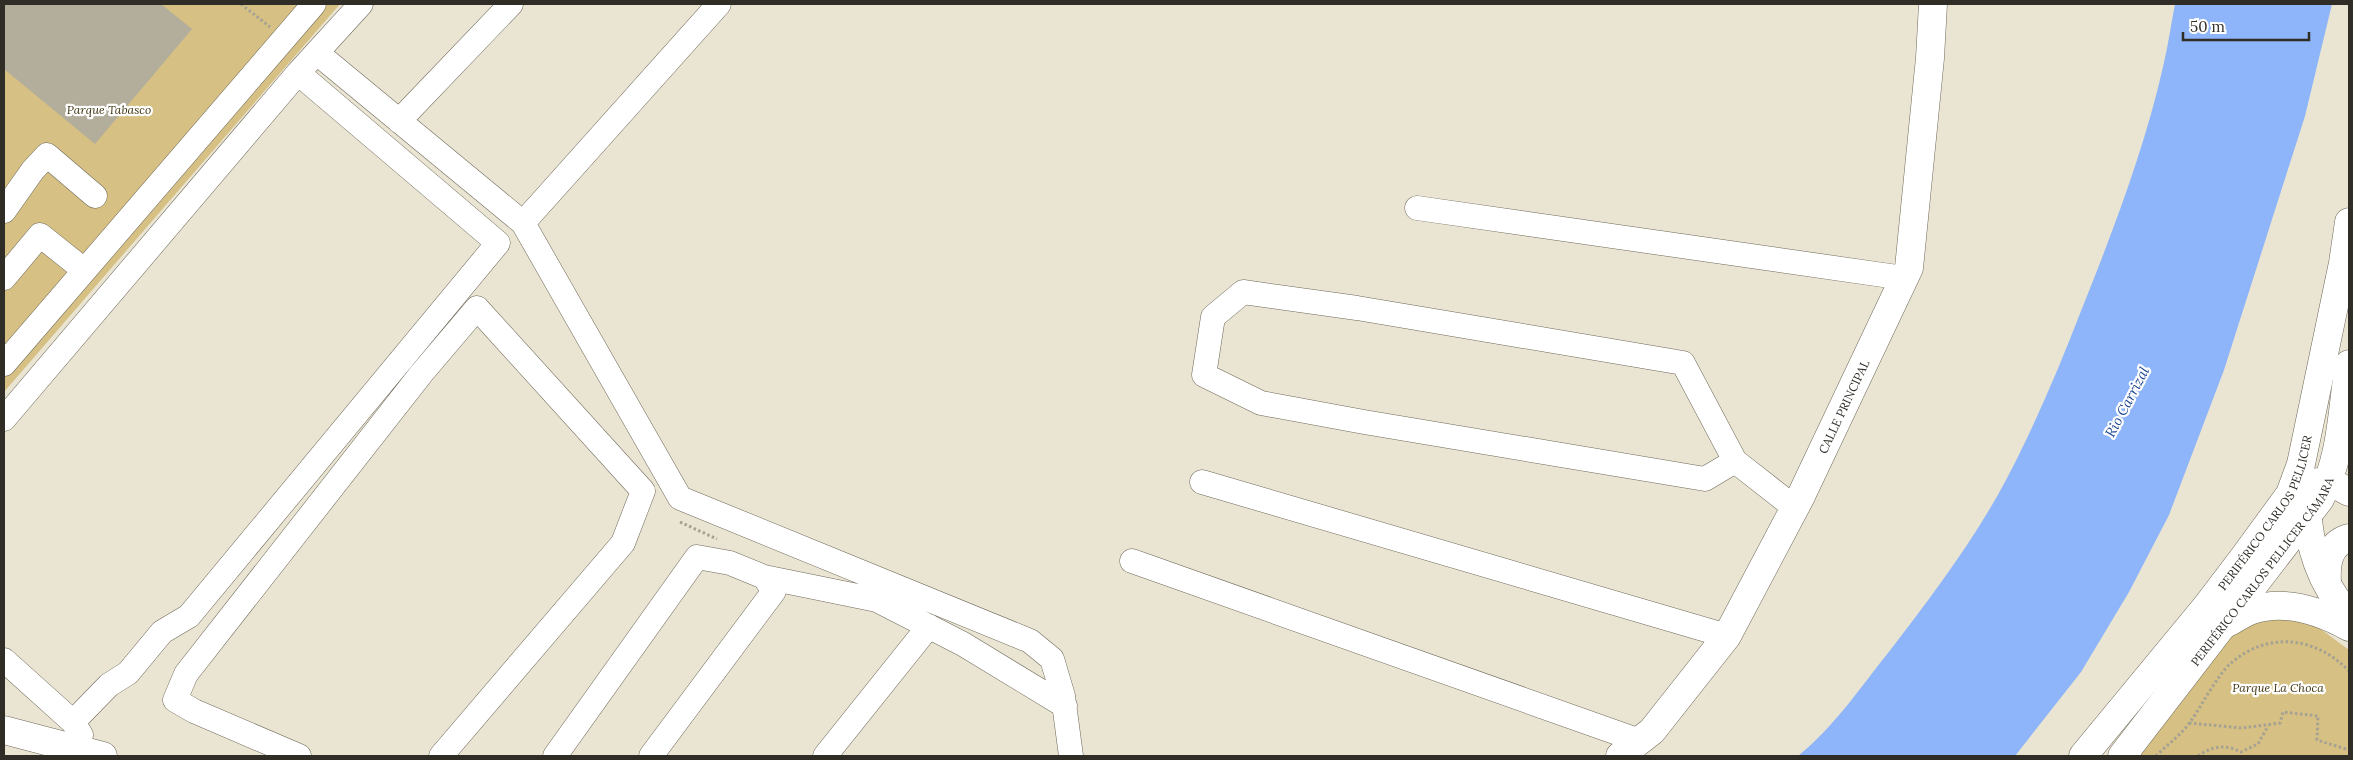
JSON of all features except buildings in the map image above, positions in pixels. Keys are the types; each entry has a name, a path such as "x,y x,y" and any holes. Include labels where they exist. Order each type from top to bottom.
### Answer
{"main road":[{"name":"CALLE PRINCIPAL","path":"1630,749 1652,732 1728,636 1795,508 1909,268 1930,58 1933,4"},
{"name":"PERIFÉRICO CARLOS PELLICER","path":"2084,756 2206,607 2332,479 2301,464 2349,222"},
{"name":"PERIFÉRICO CARLOS PELLICER CÁMARA","path":"2122,756 2308,516 2332,479 2349,364"},
{"path":"2308,516 2319,567 2328,586 2349,615"},
{"path":"2328,586 2326,571 2330,552 2342,540 2349,538"},
{"path":"2226,623 2251,610 2276,605 2307,609 2335,619 2349,627"},
{"path":"4,730 97,754"}],"street":[{"path":"4,364 314,4"},
{"path":"4,419 298,73 360,4"},
{"path":"399,121 511,4"},
{"path":"523,223 719,4"},
{"path":"317,53 523,223 680,498 1030,641 1052,659 1065,706 1071,756"},
{"path":"73,722 109,685 128,673 162,632 189,616 498,243 298,73"},
{"path":"4,211 33,170 47,155 95,196"},
{"path":"1418,208 1904,278"},
{"path":"4,278 40,235 84,270"},
{"path":"1735,461 1705,479 1383,426 1261,403 1204,375 1213,317 1243,292 1357,308 1683,363 1735,461 1795,508"},
{"path":"300,756 175,700 186,674 421,374 477,308 643,491 622,543 441,756"},
{"path":"402,358 421,374"},
{"path":"1202,482 1728,636"},
{"path":"555,756 697,557 730,563 764,577 877,600 963,644 1065,706"},
{"path":"1132,561 1630,749"},
{"path":"651,756 774,591 764,577"},
{"path":"826,756 929,626"},
{"path":"4,660 73,722 97,754"}],"path":[{"path":"241,4 284,39"},
{"path":"674,518 725,543"},
{"path":"2156,756 2190,723 2228,666 2250,648 2276,643 2298,642 2322,650 2338,659 2349,671"},
{"path":"2190,723 2242,728 2280,723 2283,712 2318,716 2317,740 2349,750"},
{"path":"2198,756 2216,747 2233,748 2241,752 2258,744 2268,726"}],"green space":[{"name":"Parque Tabasco","path":"4,4 340,4 4,392"},
{"name":"Parque La Choca","path":"2282,616 2318,627 2349,650 2349,756 2135,756 2213,654 2241,627"}],"water":[{"name":"Rio Carrizal","path":"2175,4 2332,4 2305,116 2224,370 2169,515 2129,592 2081,672 2015,756 1798,756 1823,733 1846,707 1935,591 1966,547 1994,502 2017,459 2064,354 2127,190 2156,97"}]}
